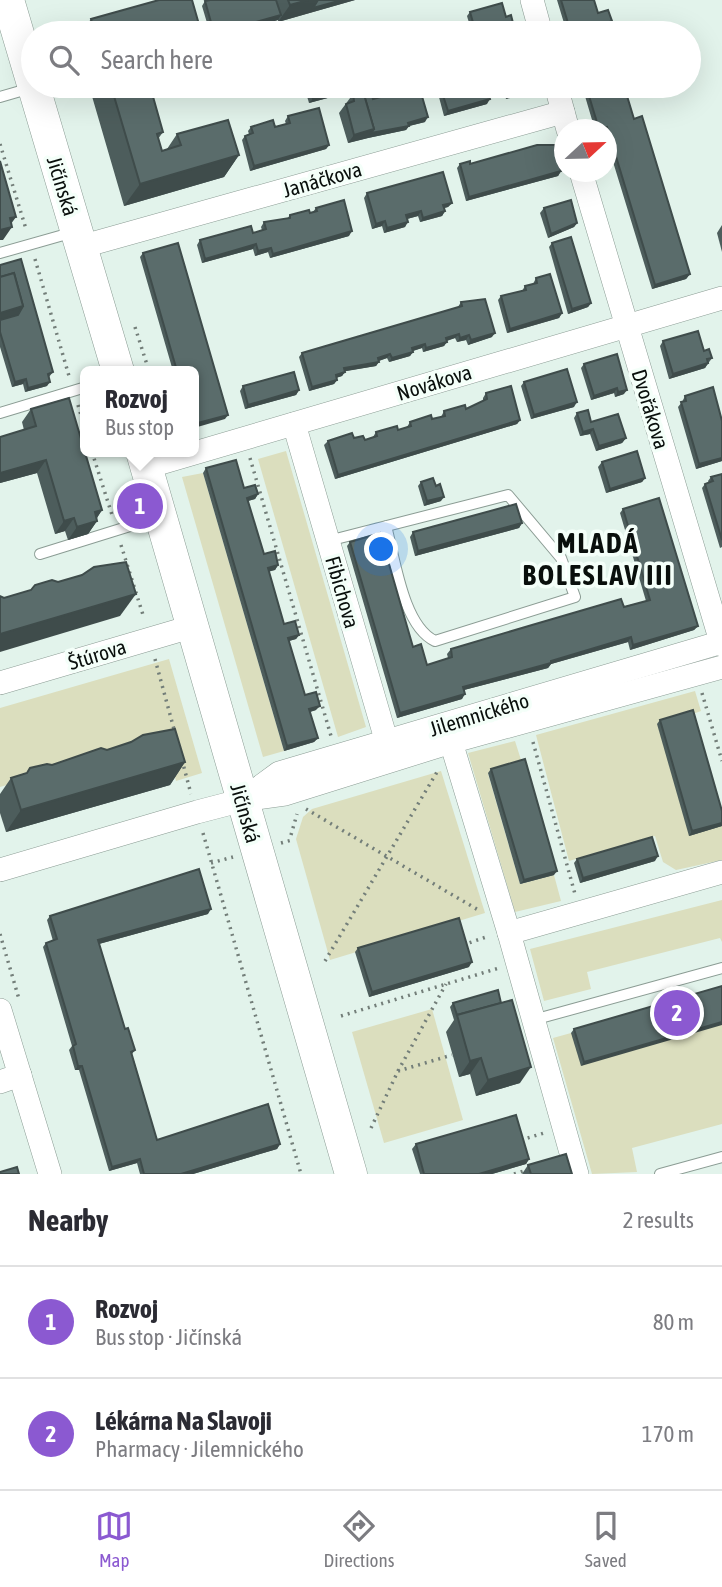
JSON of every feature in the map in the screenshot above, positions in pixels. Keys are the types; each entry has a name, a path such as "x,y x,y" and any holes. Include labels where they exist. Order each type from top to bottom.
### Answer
{"street":[{"name":"Jičínská","path":"8,0 21,45"},
{"path":"532,0 538,21"},
{"name":"Jičínská","path":"36,98 116,366"},
{"path":"559,98 565,119"},
{"name":"Janáčkova","path":"78,239 180,219 554,124"},
{"name":"Dvořákova","path":"584,182 722,643"},
{"name":"Novákova","path":"199,449 245,439 722,298"},
{"name":"Fibichova","path":"294,424 389,750"},
{"name":"Jičínská","path":"145,460 351,1174"},
{"name":"Štúrova","path":"0,683 194,626"},
{"name":"Jilemnického","path":"0,870 243,800 285,794 389,750 722,643"},
{"name":"Jilemnického","path":"243,800 279,773 338,755 528,732 722,667"},
{"path":"451,742 503,937 533,1020 577,1174"},
{"path":"503,937 722,872"},
{"path":"0,1010 10,1079 50,1174"}],"lane":[{"path":"0,97 21,91"},
{"path":"0,253 78,239"},
{"path":"0,413 80,389"},
{"path":"328,541 386,526 508,495 561,558 575,597 435,641 424,636 412,619 386,526"},
{"path":"40,554 161,516"},
{"path":"533,1020 722,968"},
{"path":"660,1174 722,1157"}],"path":[{"path":"0,144 27,232"},
{"path":"33,254 69,378"},
{"path":"77,402 80,412"},
{"path":"245,439 338,755"},
{"path":"696,674 722,761"},
{"path":"528,732 545,737"},
{"path":"520,745 528,732"},
{"path":"528,732 580,913"},
{"path":"325,961 431,778 442,766 429,770"},
{"path":"279,844 291,838 293,820 312,803"},
{"path":"304,808 385,858 489,916 485,903"},
{"path":"201,826 302,1174"},
{"path":"211,863 233,856"},
{"path":"462,945 494,935 503,937"},
{"path":"341,1016 503,966"},
{"path":"371,1128 398,1070 447,983"},
{"path":"398,1070 452,1055"},
{"path":"519,1141 549,1132"}],"green space":[{"path":"286,451 366,727 338,737 258,459"},
{"path":"203,473 284,751 263,757 182,477"},
{"path":"169,659 202,773 176,781 165,740 0,787 0,708"},
{"path":"695,691 701,711 690,715 722,817 722,860 676,870 663,862 655,836 569,861 536,735"},
{"path":"515,741 522,763 488,774 520,884 554,875 561,901 515,912 468,753"},
{"path":"441,771 485,913 330,960 296,839 303,817 312,809"},
{"path":"722,900 722,942 720,938 587,972 591,989 544,1001 530,949"},
{"path":"432,1009 463,1120 384,1143 352,1032"},
{"path":"722,1025 722,1124 632,1148 637,1172 592,1174 553,1038 571,1033"}],"building":[{"path":"159,0 192,0 198,21 92,21"},
{"path":"276,0 281,15 260,21 211,21 205,1"},
{"path":"288,0 308,0 290,5"},
{"path":"318,0 342,0 313,8"},
{"path":"561,0 594,0 598,13 608,10 612,21 567,21"},
{"path":"502,3 506,17 511,15 512,21 473,21 470,12"},
{"path":"115,98 153,98 163,132 157,134 162,151 181,145 177,134 228,120 239,155 140,184"},
{"path":"354,98 365,98 374,129 354,135 346,104 354,101"},
{"path":"365,98 422,98 428,117 408,123 409,126 371,133 374,129"},
{"path":"444,98 490,99 448,111"},
{"path":"590,98 628,98 634,119 642,116 690,274 655,285 617,160 617,119 596,119"},
{"path":"319,108 329,145 254,166 245,136 253,133 251,127 273,120 275,127 290,123 288,116"},
{"path":"537,145 554,145 554,173 469,197 460,164 470,161 470,164"},
{"path":"0,161 16,217 10,218 12,227 0,230"},
{"path":"443,172 452,203 443,205 445,211 423,218 421,211 406,215 408,222 387,228 385,221 376,224 367,193"},
{"path":"344,200 352,231 273,254 271,248 258,251 256,244 205,259 200,240 251,226 253,233 266,229 264,222 290,218 290,215 309,210 310,213 317,211 316,208"},
{"path":"571,200 577,223 551,234 544,208"},
{"path":"571,237 591,303 572,309 552,243"},
{"path":"178,243 228,415 199,423 199,366 176,366 143,253"},
{"path":"21,259 53,372 48,374 50,382 28,388 26,379 15,382 0,332 0,320 18,315 23,306 14,273 0,277 0,265"},
{"path":"14,273 23,306 0,313 0,277"},
{"path":"550,274 562,313 510,329 501,296 526,290 525,286 537,283 536,278"},
{"path":"485,299 495,333 471,340 469,335 460,338 459,334 446,338 447,342 426,348 425,344 412,348 413,352 392,358 390,354 378,358 379,362 344,368 345,372 336,375 337,380 312,387 302,353 462,306 461,302"},
{"path":"698,331 704,351 709,349 712,358 707,359 708,363 673,374 663,341"},
{"path":"617,354 627,390 618,392 617,388 594,396 584,364"},
{"path":"567,369 577,402 534,415 524,382"},
{"path":"294,372 299,390 248,405 243,386"},
{"path":"511,386 520,420 338,475 328,441 352,433 354,438 363,436 365,440 377,436 376,432 397,426 398,430 411,426 410,422 431,415 432,419 445,416 444,411 465,405 466,409 487,399 486,393"},
{"path":"713,387 722,421 722,458 699,464 681,402 686,401 685,396"},
{"path":"69,398 80,435 80,457 86,457 102,510 95,512 97,521 77,527 74,518 64,521 46,460 0,473 0,437 36,426 31,409"},
{"path":"588,410 591,422 618,414 626,438 599,446 593,429 583,432 577,413"},
{"path":"637,451 645,478 610,489 602,462"},
{"path":"236,460 244,488 255,485 258,494 247,498 264,554 275,551 278,565 268,568 284,624 295,621 299,635 288,638 305,695 316,692 320,706 309,709 318,738 287,746 206,468"},
{"path":"722,474 722,540 705,484 713,481 711,477"},
{"path":"433,478 436,486 440,484 444,497 427,501 421,482"},
{"path":"659,498 698,626 633,645 631,637 463,687 465,694 400,713 350,542 380,533 413,647 421,644 427,665 452,657 451,649 621,599 624,607 650,600 623,509"},
{"path":"516,504 522,523 418,551 413,532"},
{"path":"126,562 136,594 0,634 0,596 4,598 31,590 35,585 82,575 94,567"},
{"path":"693,710 722,811 722,823 692,831 660,720"},
{"path":"175,729 185,762 21,810 11,778 27,773 30,768 52,765 101,748 107,750 143,735"},
{"path":"525,759 557,871 524,880 491,769"},
{"path":"652,837 658,856 583,878 577,859"},
{"path":"199,869 211,909 98,940 125,1029 128,1028 135,1050 131,1052 157,1140 268,1104 280,1144 181,1174 144,1174 140,1159 112,1167 82,1066 78,1066 73,1046 76,1044 46,943 57,939 50,916"},
{"path":"459,918 472,962 372,992 358,948"},
{"path":"722,986 722,1022 584,1062 574,1029"},
{"path":"498,990 501,1003 457,1015 453,1003"},
{"path":"512,1000 531,1067 488,1080 481,1058 470,1061 457,1015"},
{"path":"516,1115 529,1159 479,1174 424,1174 416,1144"},
{"path":"566,1154 572,1174 531,1174 528,1165"},
{"path":"17,1167 19,1174 0,1174 0,1172"}],"place":[{"name":"Rozvoj","path":"140,506"},
{"name":"Lékárna Na Slavoji","path":"677,1013"}],"district":[{"name":"MLADÁ BOLESLAV III","path":"598,559"}]}
